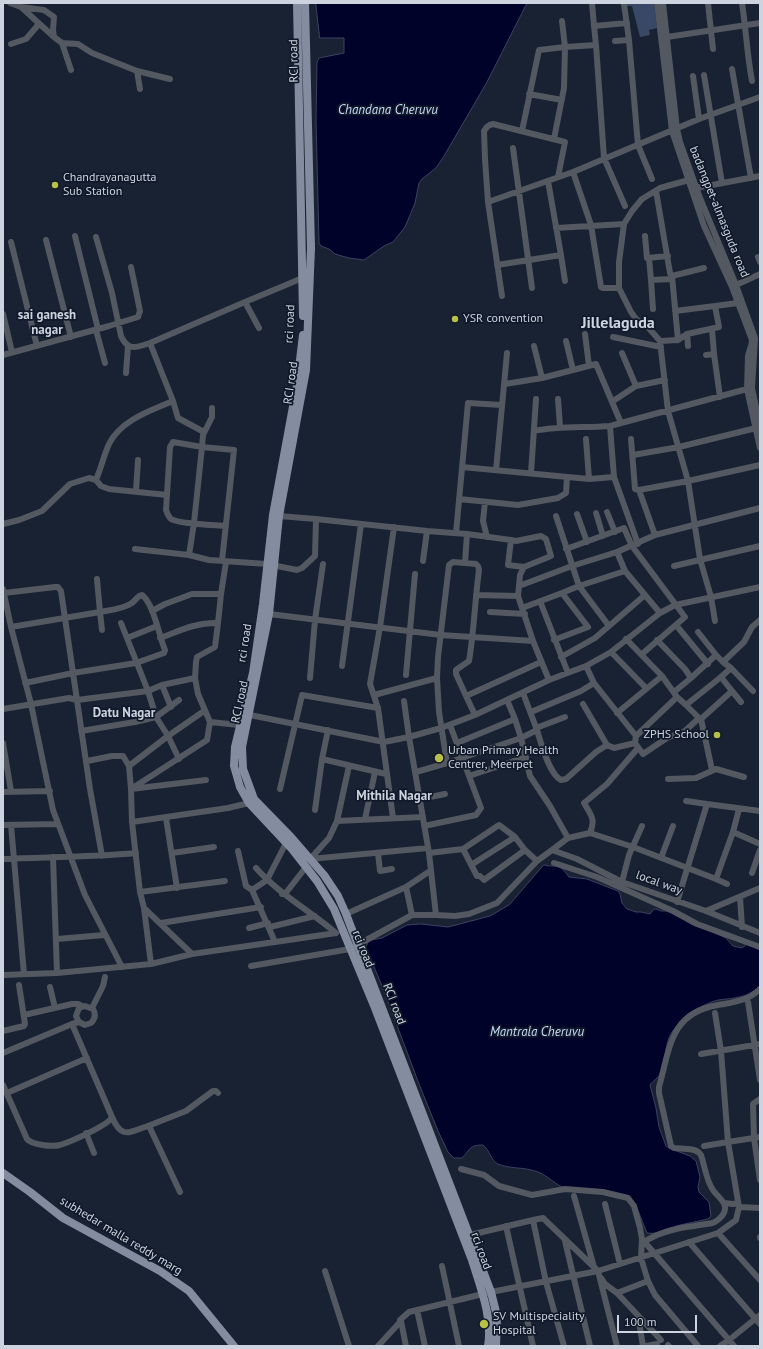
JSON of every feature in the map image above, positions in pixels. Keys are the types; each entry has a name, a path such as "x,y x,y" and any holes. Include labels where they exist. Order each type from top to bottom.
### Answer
{"main road":[{"name":"rci road","path":"297,3 300,185 307,276 303,331 297,384 273,515 271,565 253,673 239,725 235,747 234,766 240,787 317,881 334,909 375,1008 472,1260 487,1294 490,1336 488,1346"},
{"name":"RCI road","path":"305,3 311,248 307,276 306,370 271,565 269,614 250,715 242,748 243,769 252,801 311,858 338,896 346,914 470,1235 487,1294 497,1316 496,1346"},
{"name":"subhedar malla reddy marg","path":"3,1173 63,1218 160,1271 189,1291 234,1346"}],"street":[{"path":"10,3 21,7 44,10 54,17 54,37"},
{"path":"592,3 604,158 625,206"},
{"name":"badangpet-almasguda road","path":"657,3 674,130 688,180 704,226 756,348"},
{"name":"badangpet-almasguda road","path":"663,3 674,130 680,142 710,224 736,285 755,338 756,348 752,388 760,448"},
{"path":"708,3 713,49"},
{"path":"742,3 746,25 748,64 752,81"},
{"path":"624,4 629,40 638,145 652,179"},
{"path":"21,7 62,43 78,44 92,53 137,71 170,79"},
{"path":"554,139 562,100 565,72 565,47 562,21"},
{"path":"594,26 627,23"},
{"path":"667,37 760,23"},
{"path":"11,44 26,39 39,24"},
{"path":"615,41 629,40"},
{"path":"62,43 71,70"},
{"path":"522,131 539,50 596,45"},
{"path":"732,68 737,105 751,178"},
{"path":"137,71 140,89"},
{"path":"704,75 722,183"},
{"path":"693,76 699,119"},
{"path":"529,94 562,100"},
{"path":"488,202 573,172 699,119 760,97"},
{"path":"502,296 488,202 484,153 484,131 486,127 493,124 564,142 558,177"},
{"path":"513,148 532,288"},
{"path":"573,172 591,225 601,287 619,288"},
{"path":"696,188 760,176"},
{"path":"688,180 656,191 642,199 632,211 624,224 619,262 619,288 631,312 636,318 647,326 660,344 668,411 688,482 700,559 711,597 715,621"},
{"path":"548,181 564,281"},
{"path":"656,191 672,278 678,340"},
{"path":"556,228 624,224"},
{"path":"75,236 105,363"},
{"path":"645,236 647,258 649,258 653,309"},
{"path":"96,237 119,323 121,336 123,341 128,346 137,347 150,343 307,276"},
{"path":"46,240 72,337"},
{"path":"11,242 37,346"},
{"path":"497,265 561,255"},
{"path":"649,258 668,256"},
{"path":"3,355 97,330 138,317 140,314 131,267"},
{"path":"651,280 672,278 704,268"},
{"path":"736,285 760,274"},
{"path":"245,302 259,328"},
{"path":"675,312 738,303"},
{"path":"613,336 660,344 678,340 687,334 718,327 715,306"},
{"path":"3,314 12,352"},
{"path":"712,329 720,397"},
{"path":"585,334 589,366"},
{"path":"687,334 688,346"},
{"path":"566,341 573,370"},
{"path":"150,343 173,401 178,418 204,432"},
{"path":"126,373 128,346"},
{"path":"534,346 542,378"},
{"name":"badangpet-almasguda road","path":"756,348 749,352 747,388 758,427"},
{"path":"496,470 507,353"},
{"path":"622,353 636,386"},
{"path":"706,355 714,354"},
{"path":"505,384 542,378 596,364 613,401 621,423"},
{"path":"613,401 636,386 665,380"},
{"path":"534,431 560,427 586,428 610,426 720,397 747,388"},
{"path":"531,474 536,399"},
{"path":"558,400 560,427"},
{"path":"96,480 110,443 118,432 126,424 142,414 173,401"},
{"path":"456,533 468,404 502,405"},
{"path":"189,555 204,432 212,417 212,408"},
{"path":"610,426 614,477 635,545"},
{"path":"633,455 679,447 758,427"},
{"path":"586,439 589,479"},
{"path":"632,439 635,489 639,490 655,535"},
{"path":"131,789 206,742 209,736 210,722 198,694 195,678 196,662 197,657 215,647 234,450 173,442 170,447 166,510 168,515 172,520 226,526"},
{"path":"136,492 138,460"},
{"path":"639,490 688,482 760,465"},
{"path":"462,467 589,479 614,477"},
{"path":"459,499 518,505 558,498 566,493 567,477"},
{"path":"3,524 19,520 42,511 70,484 89,478 96,480 101,486 109,488 167,495"},
{"path":"485,502 483,521 487,536"},
{"path":"519,586 572,566 617,552 655,535 760,508"},
{"path":"607,512 615,532"},
{"path":"596,513 603,536"},
{"path":"577,514 587,542"},
{"path":"279,516 487,536 511,540 516,541 541,536 546,539 551,556 524,567 508,565 511,540"},
{"path":"556,516 579,586 609,626"},
{"path":"136,549 189,555 209,560 271,565 297,570 310,562 315,556 316,519"},
{"path":"342,666 361,524"},
{"path":"393,818 386,774 384,742 378,708 370,684 380,627 394,527"},
{"path":"566,549 624,528 675,605 685,617 642,654"},
{"path":"423,561 427,531"},
{"path":"465,563 467,534"},
{"path":"674,566 760,546"},
{"path":"617,552 625,571 660,613"},
{"path":"447,763 441,728 437,678 449,565 453,562 476,564 478,566 473,638 469,661 456,670 456,674 475,715"},
{"path":"310,678 315,620 323,564"},
{"path":"524,567 520,575 518,596 525,614 532,641 549,680"},
{"path":"522,608 579,586 625,571"},
{"path":"406,675 415,574"},
{"path":"97,578 102,630"},
{"path":"102,856 61,591 58,587 3,591 31,704 53,810 85,895 122,967"},
{"path":"250,715 384,742 409,737 450,725 475,715 549,680 586,666 611,652 660,613 675,605 760,587"},
{"path":"562,593 595,638"},
{"path":"152,611 165,604 192,594 221,594"},
{"path":"11,627 120,608 132,603 138,596 142,595 147,600 152,611 165,650 164,654 136,663 73,673 25,683"},
{"path":"476,595 518,596"},
{"path":"561,657 595,638 645,595"},
{"path":"540,602 568,673"},
{"path":"490,612 525,614"},
{"path":"269,614 473,638 532,641"},
{"path":"723,662 744,642 752,627 760,620"},
{"path":"160,638 198,625 218,623"},
{"path":"121,624 148,691 156,718 168,736 179,759"},
{"path":"127,638 156,626"},
{"path":"676,626 708,664"},
{"path":"554,640 588,627"},
{"path":"698,632 716,655 754,691"},
{"path":"626,639 642,654 676,694 700,719 712,770"},
{"path":"657,640 692,678"},
{"path":"611,652 646,688"},
{"path":"590,833 594,824 593,819 584,804 607,784 636,742 676,694 716,655"},
{"path":"466,696 541,662"},
{"path":"586,666 594,683 617,713 643,754 667,738 685,730 732,691"},
{"path":"686,705 731,668"},
{"path":"617,713 662,676"},
{"path":"721,677 741,702"},
{"path":"3,709 69,698 77,700 148,691 162,685 195,678"},
{"path":"374,695 437,678"},
{"path":"532,712 581,691 594,683"},
{"path":"162,685 171,706"},
{"path":"523,693 532,712 548,763 556,777 561,780 566,779 606,745"},
{"path":"280,789 302,695 378,708"},
{"path":"82,731 156,718 178,700"},
{"path":"507,700 521,738 530,776 550,806 568,838"},
{"path":"404,701 428,850 436,915"},
{"path":"583,704 606,745 616,748 636,742"},
{"path":"129,766 204,710"},
{"path":"416,772 521,738 537,729 565,717"},
{"path":"457,743 515,719"},
{"path":"210,722 239,725"},
{"path":"424,826 476,815 481,808 450,725"},
{"path":"315,810 322,759 328,730"},
{"path":"3,743 11,791"},
{"path":"87,761 123,756 129,766 132,822 140,892 144,908 151,964"},
{"path":"468,776 526,757"},
{"path":"322,759 386,774"},
{"path":"311,858 329,838 337,821 349,766"},
{"path":"668,779 696,778 706,775 712,770 718,770 744,777"},
{"path":"365,819 375,772"},
{"path":"131,789 206,780"},
{"path":"3,792 50,791"},
{"path":"420,799 445,794"},
{"path":"132,822 166,818 252,801"},
{"path":"686,801 760,811"},
{"path":"677,902 707,804"},
{"path":"716,879 733,832 739,808"},
{"path":"337,821 423,817"},
{"path":"166,818 177,888"},
{"path":"3,825 58,824"},
{"path":"11,825 24,974"},
{"path":"311,858 463,849 499,825 537,862"},
{"path":"622,882 633,847 642,826"},
{"path":"661,858 673,826"},
{"path":"733,832 760,844"},
{"path":"251,966 350,949 412,916 469,914 497,903 537,862 568,838 590,833 687,867 727,884"},
{"path":"471,865 514,838"},
{"path":"252,890 267,880 286,843"},
{"path":"172,853 214,847"},
{"path":"463,849 477,876 480,876 484,880 525,850"},
{"name":"local way","path":"552,850 577,859 622,882 706,912 760,934"},
{"path":"752,873 760,850"},
{"path":"238,852 246,886 252,890 276,942"},
{"path":"378,853 380,871 392,869"},
{"path":"3,859 136,854"},
{"path":"54,857 57,973"},
{"path":"554,863 597,877 673,911 697,924 760,947"},
{"path":"284,894 306,867"},
{"path":"3,975 57,973 151,964 192,954 336,933 284,894 267,880 256,868"},
{"path":"346,914 406,887 430,871"},
{"path":"140,892 225,881"},
{"path":"406,887 412,916"},
{"path":"706,912 760,888"},
{"path":"740,897 742,927"},
{"path":"161,924 261,907"},
{"path":"144,908 192,954"},
{"path":"249,928 315,916"},
{"path":"57,939 104,934"},
{"path":"92,1008 103,986 105,978"},
{"path":"3,1031 24,1026 26,1024 19,985"},
{"path":"50,987 55,1008"},
{"path":"643,1240 681,1228 716,1221 724,1213 726,1208 724,1203 708,1182 699,1152 674,1148 671,1146 658,1093 670,1044 674,1033 680,1024 696,1011 704,1008 735,1003 754,995 760,989"},
{"path":"748,1002 757,1044 760,1080"},
{"path":"3,1053 72,1024 79,1022 81,1024 88,1024 93,1021 95,1014 92,1008 88,1006 75,1004 24,1015"},
{"path":"79,1022 76,1013 82,1006"},
{"path":"378,1346 401,1321 400,1320 409,1312 597,1271 718,1233 736,1220 738,1205 728,1142 721,1051 715,1013"},
{"path":"72,1024 116,1126 123,1132 129,1133 186,1111 213,1092 216,1091 218,1093"},
{"path":"701,1054 757,1044"},
{"path":"7,1093 87,1058"},
{"path":"3,1085 27,1139 30,1142 37,1144 59,1145 95,1130 111,1120 112,1117"},
{"path":"760,1099 753,1104 760,1180"},
{"path":"148,1126 153,1131 180,1192"},
{"path":"86,1133 94,1153"},
{"path":"704,1146 757,1138"},
{"path":"461,1169 484,1175 499,1186 532,1195 565,1189 603,1192 628,1198 634,1206 643,1240 641,1258 648,1281 655,1295 698,1346"},
{"path":"574,1196 597,1271 617,1346"},
{"path":"724,1203 760,1208"},
{"path":"605,1204 620,1264"},
{"path":"470,1235 543,1218 597,1271 605,1284 617,1293 638,1316 659,1342 646,1346 638,1316"},
{"path":"533,1220 546,1282 564,1346"},
{"path":"506,1226 533,1346"},
{"path":"718,1233 760,1280"},
{"path":"564,1240 590,1346"},
{"path":"643,1240 734,1346"},
{"path":"689,1242 758,1317 760,1324"},
{"path":"442,1266 459,1346"},
{"path":"325,1271 349,1346"},
{"path":"617,1293 648,1281"},
{"path":"418,1310 425,1346"},
{"path":"720,1346 758,1317"},
{"path":"401,1321 406,1346"}],"shaded area":[{"path":"626,3 654,3 657,28 649,30 650,35 640,37 632,6 627,6"}],"water":[{"name":"Chandana Cheruvu","path":"316,3 527,3 487,82 444,156 436,168 419,183 415,203 405,227 393,242 384,246 364,260 335,254 329,249 321,246 319,243 316,119 317,62 319,58 344,53 344,38 320,38"},
{"name":"Mantrala Cheruvu","path":"544,865 559,867 563,869 569,877 587,879 618,891 622,903 627,909 650,914 654,909 668,911 687,920 691,924 697,925 726,938 733,946 742,948 747,944 760,950 760,985 751,993 735,998 715,1001 698,1008 686,1016 670,1035 662,1070 658,1077 650,1085 659,1127 666,1146 690,1156 696,1161 700,1177 698,1187 699,1192 709,1202 711,1216 708,1219 680,1225 659,1232 647,1233 635,1203 626,1195 562,1187 539,1172 507,1167 498,1164 493,1160 483,1145 473,1147 462,1158 454,1158 448,1152 438,1131 366,947 368,942 371,940 382,938 407,925 421,924 448,927 490,916 509,905"}],"place":[{"name":"Chandrayanagutta Sub Station","path":"55,185"},
{"name":"YSR convention","path":"455,319"},
{"name":"ZPHS School","path":"717,735"},
{"name":"Urban Primary Health Centrer, Meerpet","path":"439,758"},
{"name":"SV Multispeciality Hospital","path":"484,1324"}],"district":[{"name":"sai ganesh nagar","path":"47,322"},
{"name":"Jillelaguda","path":"618,323"},
{"name":"Datu Nagar","path":"124,713"},
{"name":"Mithila Nagar","path":"394,796"}]}
